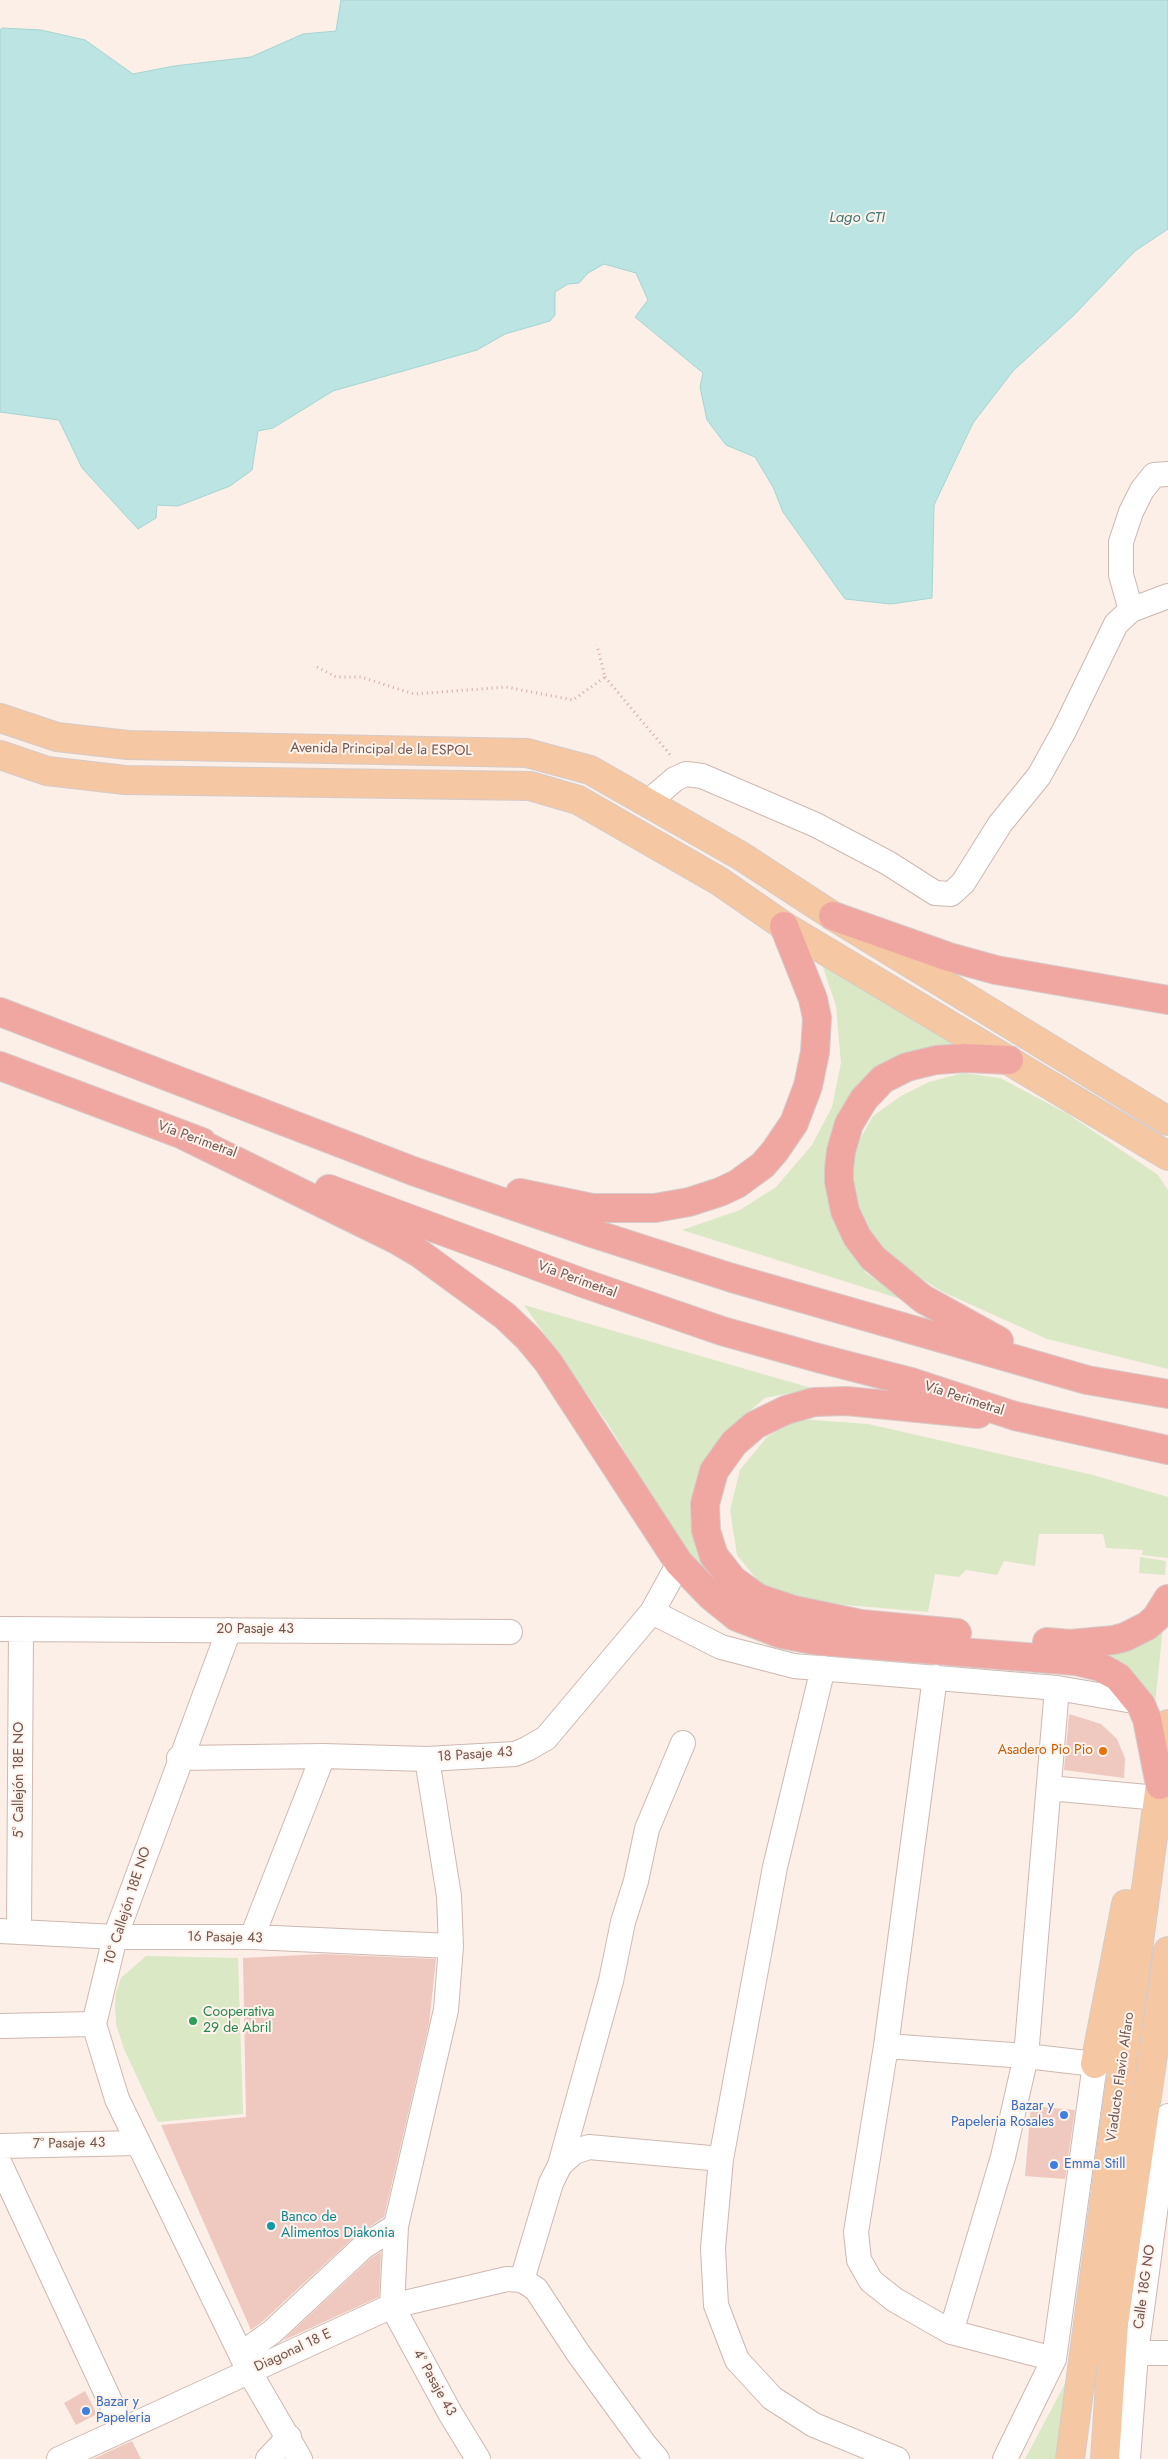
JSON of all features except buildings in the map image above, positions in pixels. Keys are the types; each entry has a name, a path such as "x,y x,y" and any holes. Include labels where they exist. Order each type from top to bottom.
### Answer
{"highway":[{"path":"833,916 949,957 996,970 1168,1000"},
{"path":"413,1171 592,1208 669,1206 705,1198 736,1184 763,1165 786,1137 801,1106 812,1070 817,1018 808,982 784,926"},
{"path":"0,1012 413,1171 592,1233 732,1278 1088,1380 1168,1394"},
{"path":"1009,1060 952,1058 920,1062 894,1073 873,1089 849,1124 841,1151 839,1181 845,1211 857,1237 873,1258 923,1299 989,1337 1088,1380"},
{"name":"Vía Perimetral","path":"0,1066 583,1283 722,1331 911,1382 1015,1416 1168,1450"},
{"path":"185,1136 398,1240 505,1316 528,1338 548,1362 679,1563 711,1596 732,1614 750,1624 781,1634 838,1643 1076,1661 1100,1667 1118,1677 1139,1702 1147,1719 1158,1797"},
{"path":"1015,1416 958,1413 838,1401 803,1405 769,1417 744,1434 724,1456 714,1471 708,1489 705,1517 709,1543 714,1556 733,1580 744,1590 774,1605 794,1610 861,1624 1070,1644 1114,1640 1137,1632 1156,1618 1168,1599"}],"main road":[{"name":"Avenida Principal de la ESPOL","path":"0,718 57,737 128,745 528,753 590,770 740,856 833,916 1168,1121"},
{"path":"232,783 234,746"},
{"path":"0,755 47,771 125,780 530,786 578,800 719,881 752,902 784,926 1168,1156"},
{"path":"636,833 648,802"},
{"path":"752,902 750,890 754,880 758,876 769,874"},
{"name":"Viaducto Flavio Alfaro","path":"1070,2457 1168,1724"},
{"path":"1095,2064 1141,1829 1158,1797"},
{"name":"Viaducto Flavio Alfaro","path":"1112,2459 1114,2324 1160,2058 1168,1951"}],"street":[{"path":"1132,610 1122,574 1121,542 1131,512 1142,490 1154,475 1168,474"},
{"path":"648,802 675,779 686,774 702,776 816,825 888,863 935,893 951,894 963,883 1000,824 1039,776 1064,731 1116,624 1132,610 1168,596"},
{"name":"18 Pasaje 43","path":"179,1758 323,1756 427,1759 514,1754 546,1738 652,1612 679,1563"},
{"path":"652,1612 721,1647 772,1661 823,1668 1057,1688 1139,1702"},
{"name":"20 Pasaje 43","path":"10,1629 510,1632"},
{"name":"5° Callejón 18E NO","path":"9,1931 10,1629"},
{"name":"10° Callejón 18E NO","path":"229,1630 179,1758 115,1937 94,2024 116,2099 245,2362 300,2459"},
{"path":"823,1668 776,1868 721,2159 713,2248 716,2304 737,2360 772,2398 814,2424 897,2459"},
{"path":"936,1677 886,2046 856,2232 859,2260 871,2281 895,2300 951,2332 1054,2359"},
{"path":"951,2332 1003,2157 1026,2056 1057,1688"},
{"path":"658,2459 645,2445 529,2285 551,2183 560,2165 612,1981 623,1922 636,1881 647,1829 683,1743"},
{"path":"252,1937 323,1756"},
{"path":"392,2306 396,2226 446,2010 451,1946 449,1896 427,1759"},
{"path":"1048,1788 1158,1797"},
{"name":"16 Pasaje 43","path":"9,1931 115,1937 252,1937 451,1946"},
{"path":"0,2026 94,2024"},
{"path":"886,2046 1026,2056 1095,2064 1054,2359 1005,2459"},
{"name":"Calle 18G NO","path":"1112,2459 1136,2353 1168,2116"},
{"name":"7° Pasaje 43","path":"0,2146 138,2143"},
{"path":"560,2165 574,2152 589,2147 721,2159"},
{"path":"0,2164 123,2429"},
{"path":"245,2362 272,2332 363,2247 396,2226"},
{"name":"Diagonal 18 E","path":"59,2459 123,2429 245,2362 392,2306 507,2279 529,2285"},
{"name":"4° Pasaje 43","path":"392,2306 478,2459"},
{"path":"1136,2353 1168,2353"},
{"path":"268,2459 289,2437"}],"path":[{"path":"597,645 605,677 686,774"},
{"path":"317,667 336,677 360,677 414,694 506,687 573,700 605,677"}],"green space":[{"path":"822,964 965,1041 922,1051 851,1109 851,1247 866,1273 907,1301 682,1230 740,1210 776,1187 812,1145 832,1107 841,1063 836,1006"},
{"path":"963,1073 1000,1078 1068,1114 1158,1175 1168,1190 1168,1369 1047,1339 943,1292 890,1259 869,1233 852,1192 855,1148 873,1116 901,1096 929,1082"},
{"path":"524,1305 825,1392 800,1391 765,1398 723,1433 697,1486 698,1544 717,1585 689,1558 608,1424"},
{"path":"799,1419 868,1424 1093,1475 1168,1497 1168,1558 1142,1555 1143,1550 1106,1548 1103,1534 1039,1534 1035,1566 1004,1561 997,1575 966,1570 959,1577 935,1574 928,1612 787,1600 759,1582 737,1555 730,1510 740,1470 767,1437"},
{"path":"1140,1557 1166,1561 1165,1575 1139,1573"},
{"path":"1163,1628 1155,1704 1094,1658 1130,1649"},
{"path":"146,1956 238,1958 243,2114 158,2122 124,2049 116,2024 116,1993 121,1978"},
{"path":"1068,2378 1059,2459 1025,2459"}],"water":[{"name":"Lago CTI","path":"341,0 1168,0 1168,229 1135,251 1074,315 1013,371 973,423 934,505 932,598 891,604 845,599 783,512 773,487 755,457 726,445 707,420 700,387 703,373 635,317 648,300 636,273 604,264 588,273 579,283 568,284 555,292 555,315 550,321 505,334 477,350 333,391 273,428 258,431 252,470 230,486 178,506 157,505 156,518 138,529 82,468 59,420 0,412 0,30 2,28 41,30 85,40 133,74 174,66 251,57 303,34 336,31"}],"place":[{"name":"Asadero Pio Pio","path":"1103,1751"},
{"name":"Cooperativa 29 de Abril","path":"193,2021"},
{"name":"Bazar y Papeleria Rosales","path":"1064,2115"},
{"name":"Emma Still","path":"1054,2165"},
{"name":"Banco de Alimentos Diakonia","path":"271,2226"},
{"name":"Bazar y Papeleria","path":"86,2411"}]}
